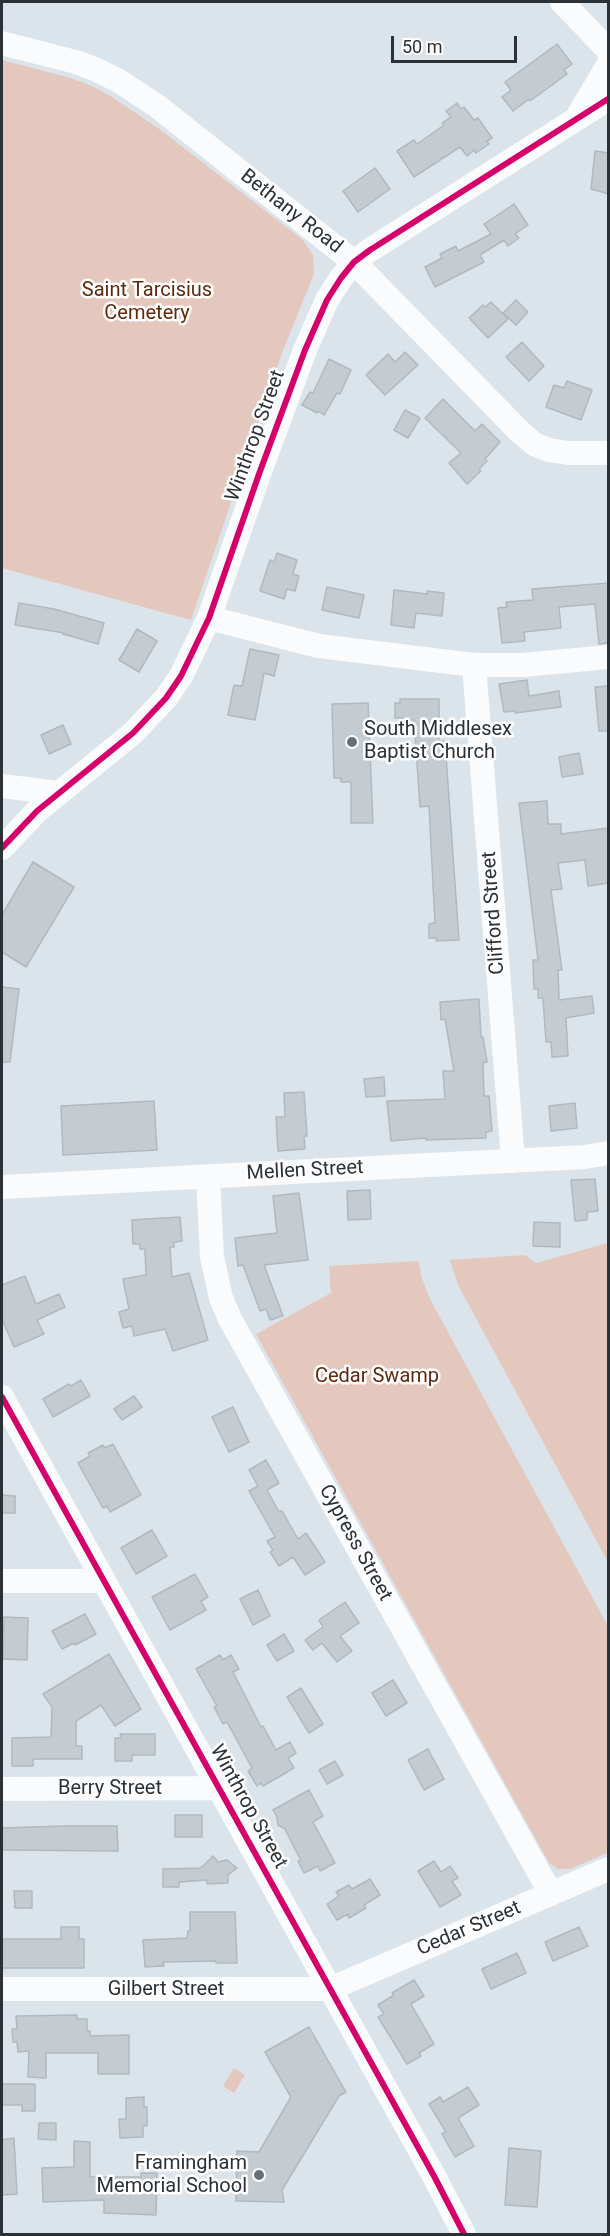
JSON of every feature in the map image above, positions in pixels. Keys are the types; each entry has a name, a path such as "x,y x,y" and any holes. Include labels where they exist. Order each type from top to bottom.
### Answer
{"street":[{"path":"562,2 609,50"},
{"name":"Bethany Road","path":"2,43 76,62 119,81 157,106 354,262 534,444 549,450 568,453 609,453"},
{"path":"577,118 609,65"},
{"name":"Winthrop Street","path":"2,848 18,829 59,793 133,733 166,698 192,657 209,618 305,350 327,300 340,278 354,262 392,235 609,99"},
{"path":"209,618 319,646 474,665 523,665 609,657"},
{"name":"Clifford Street","path":"474,665 513,1161"},
{"path":"2,786 59,793"},
{"name":"Mellen Street","path":"2,1187 585,1157 609,1153"},
{"name":"Cypress Street","path":"208,1177 212,1257 221,1298 230,1319 551,1894"},
{"name":"Winthrop Street","path":"2,1397 458,2219 464,2235"},
{"path":"2,1581 103,1581"},
{"name":"Berry Street","path":"2,1789 218,1788"},
{"name":"Cedar Street","path":"330,1989 609,1869"},
{"name":"Gilbert Street","path":"2,1989 330,1989"}],"green space":[{"name":"Saint Tarcisius Cemetery","path":"2,60 71,78 112,97 158,128 303,240 313,255 314,274 282,353 191,620 2,568"},
{"name":"Cedar Swamp","path":"608,1243 608,1562 458,1285 450,1260 525,1255 536,1263"},
{"name":"Cedar Swamp","path":"419,1261 421,1276 430,1299 608,1626 607,1853 570,1869 558,1869 549,1863 256,1334 331,1293 329,1266"},
{"path":"234,2068 245,2075 234,2093 223,2086"}],"building":[{"path":"557,44 572,64 564,70 567,74 513,111 502,97 511,90 505,82"},
{"path":"457,103 461,109 464,107 474,120 478,118 492,138 487,141 489,144 476,153 474,150 467,156 460,147 414,177 397,151 414,140 417,144 444,125 442,123 451,117 446,111"},
{"path":"595,151 609,153 609,194 591,189"},
{"path":"375,168 390,189 358,212 343,191"},
{"path":"514,204 528,225 515,234 519,238 508,246 504,240 480,255 484,262 435,287 425,267 442,258 440,254 456,246 458,251 491,234 484,224"},
{"path":"516,300 528,312 516,325 503,313"},
{"path":"491,302 508,319 488,338 469,318 483,305 485,307"},
{"path":"522,342 544,366 529,381 506,357"},
{"path":"405,352 418,365 385,395 366,375 388,354 395,362"},
{"path":"329,359 351,370 340,394 337,393 324,415 302,405 310,392 313,393"},
{"path":"567,381 592,390 581,420 546,407 554,385 564,388"},
{"path":"443,399 475,431 482,424 500,442 485,459 487,461 479,469 481,471 467,484 449,463 461,453 425,418"},
{"path":"405,410 420,418 408,438 394,430"},
{"path":"277,553 297,560 293,574 299,576 295,591 287,589 284,599 260,591 270,560 274,562"},
{"path":"609,583 609,643 599,644 595,604 559,607 561,628 524,632 525,641 502,643 498,608 507,607 506,602 533,600 532,589"},
{"path":"327,587 364,595 359,618 322,610"},
{"path":"394,590 427,594 427,591 444,593 442,616 416,613 414,628 391,625"},
{"path":"19,603 54,609 104,623 98,644 64,633 15,625"},
{"path":"137,629 157,641 139,672 119,660"},
{"path":"250,649 279,655 274,676 264,673 255,720 228,715 234,685 242,686"},
{"path":"527,680 529,696 559,691 561,707 515,713 515,711 504,712 499,684"},
{"path":"609,686 609,731 599,731 595,687"},
{"path":"400,699 439,699 439,741 445,741 459,940 436,941 437,938 429,938 429,924 435,923 429,806 420,807 414,720 395,718 395,703 400,703"},
{"path":"368,703 373,823 351,823 351,782 341,782 341,778 334,778 332,704"},
{"path":"63,725 71,744 49,754 41,735"},
{"path":"579,753 583,774 562,777 559,757"},
{"path":"547,801 548,824 561,824 561,834 609,828 609,883 588,886 585,860 558,863 562,889 551,890 562,970 558,970 559,1000 592,996 594,1013 566,1018 568,1056 552,1057 551,1042 546,1042 543,998 538,998 538,989 534,989 533,960 538,960 519,803"},
{"path":"33,862 74,887 26,967 2,952 2,915"},
{"path":"2,987 19,989 10,1062 2,1062"},
{"path":"479,999 481,1037 483,1037 487,1062 483,1063 484,1096 489,1096 492,1131 486,1132 486,1138 426,1140 426,1138 391,1141 387,1101 445,1099 443,1071 454,1071 445,1019 441,1020 440,1002"},
{"path":"384,1077 385,1096 366,1097 364,1079"},
{"path":"304,1092 307,1136 304,1136 305,1149 278,1151 276,1117 285,1117 284,1093"},
{"path":"154,1101 157,1150 63,1155 61,1106"},
{"path":"575,1103 577,1128 551,1131 549,1106"},
{"path":"595,1179 598,1211 587,1212 587,1220 575,1221 571,1180"},
{"path":"370,1190 371,1219 348,1220 347,1191"},
{"path":"299,1193 308,1260 264,1265 283,1316 270,1320 266,1309 260,1311 243,1265 238,1266 235,1238 277,1233 273,1196"},
{"path":"180,1217 182,1241 174,1242 174,1247 170,1247 172,1277 189,1273 208,1340 173,1351 165,1329 134,1336 132,1326 123,1328 119,1312 129,1309 123,1279 146,1275 145,1249 140,1249 140,1244 133,1244 132,1220"},
{"path":"534,1222 560,1223 560,1247 533,1246"},
{"path":"25,1276 36,1304 59,1294 65,1307 37,1320 44,1334 14,1347 2,1319 2,1285"},
{"path":"81,1380 90,1396 53,1417 43,1399"},
{"path":"134,1396 142,1407 122,1420 114,1409"},
{"path":"233,1407 249,1442 229,1452 212,1417"},
{"path":"113,1444 141,1495 110,1512 107,1506 103,1508 78,1463 90,1456 88,1453 103,1445 105,1448"},
{"path":"266,1460 279,1483 267,1490 279,1512 282,1511 298,1539 306,1533 325,1562 305,1575 293,1557 279,1566 270,1552 273,1550 267,1541 275,1537 249,1491 258,1486 249,1470"},
{"path":"2,1495 15,1496 15,1513 2,1513"},
{"path":"152,1530 167,1556 136,1574 121,1548"},
{"path":"195,1574 208,1597 201,1601 206,1610 170,1630 152,1597"},
{"path":"258,1590 270,1616 253,1625 240,1599"},
{"path":"345,1602 359,1623 340,1636 352,1651 337,1662 322,1643 313,1650 305,1640 323,1627 319,1620"},
{"path":"85,1614 96,1634 62,1649 52,1631"},
{"path":"4,1617 28,1618 27,1660 3,1659"},
{"path":"284,1634 294,1651 277,1661 267,1645"},
{"path":"109,1654 141,1709 115,1726 101,1705 76,1721 76,1746 82,1746 82,1759 33,1759 33,1766 12,1766 12,1738 51,1737 52,1707 43,1694"},
{"path":"220,1655 223,1660 231,1655 239,1669 233,1672 261,1727 263,1726 276,1750 290,1742 296,1753 288,1758 294,1768 263,1786 261,1783 257,1786 248,1771 252,1768 227,1722 223,1724 214,1707 217,1706 196,1669"},
{"path":"393,1680 407,1703 386,1716 372,1693"},
{"path":"301,1688 323,1724 309,1733 287,1697"},
{"path":"120,1734 155,1734 155,1755 132,1755 132,1761 115,1761 115,1738 122,1738"},
{"path":"428,1749 444,1779 424,1790 408,1760"},
{"path":"335,1761 343,1775 327,1784 319,1770"},
{"path":"309,1790 323,1816 313,1822 335,1863 320,1871 318,1866 304,1873 298,1861 301,1860 285,1829 278,1825 273,1810"},
{"path":"175,1815 202,1815 202,1837 175,1837"},
{"path":"117,1826 118,1851 2,1850 2,1828"},
{"path":"213,1856 218,1862 227,1860 237,1868 228,1875 228,1883 207,1884 207,1880 179,1882 179,1887 163,1887 163,1869 201,1868"},
{"path":"434,1861 441,1872 450,1866 458,1878 452,1881 461,1895 440,1907 418,1871"},
{"path":"370,1879 380,1895 364,1905 366,1908 349,1918 348,1914 337,1920 327,1904 339,1896 336,1892 349,1885 352,1889"},
{"path":"14,1891 32,1891 32,1908 15,1908"},
{"path":"190,1912 235,1912 237,1963 163,1962 164,1966 145,1967 143,1940 187,1938 188,1931 190,1931"},
{"path":"61,1927 79,1927 79,1939 84,1939 84,1968 2,1968 2,1939 61,1939"},
{"path":"579,1927 588,1946 553,1961 545,1942"},
{"path":"517,1953 526,1973 491,1989 482,1969"},
{"path":"414,1980 424,1996 411,2004 434,2044 419,2053 421,2056 407,2064 378,2017 384,2014 378,2005 394,1995 392,1993"},
{"path":"77,2015 77,2019 87,2019 87,2031 90,2031 90,2036 129,2035 129,2074 98,2074 98,2053 46,2053 46,2078 28,2077 29,2051 18,2052 17,2042 13,2042 12,2029 17,2029 16,2016"},
{"path":"309,2027 346,2092 339,2096 282,2190 284,2202 236,2201 237,2151 259,2152 291,2097 265,2052"},
{"path":"2,2084 35,2084 35,2111 22,2111 22,2105 2,2105"},
{"path":"468,2087 479,2105 458,2118 474,2146 455,2157 442,2134 446,2132 429,2104 440,2097 443,2102"},
{"path":"144,2097 144,2107 147,2107 147,2126 143,2126 143,2137 120,2138 119,2119 126,2119 126,2098"},
{"path":"39,2123 56,2123 56,2140 38,2139"},
{"path":"14,2138 17,2194 2,2195 2,2140"},
{"path":"74,2141 90,2142 90,2177 141,2177 141,2173 157,2173 156,2215 104,2213 104,2200 43,2202 42,2168 74,2167"},
{"path":"509,2148 541,2151 537,2207 505,2205"}],"cycle path":[{"path":"2,848 37,811 133,733 166,698 181,676 209,618 305,350 327,300 341,278 354,262 370,250 608,99"},
{"path":"2,1397 464,2234"}],"place":[{"name":"South Middlesex Baptist Church","path":"352,742"},
{"name":"Framingham Memorial School","path":"259,2175"}]}
